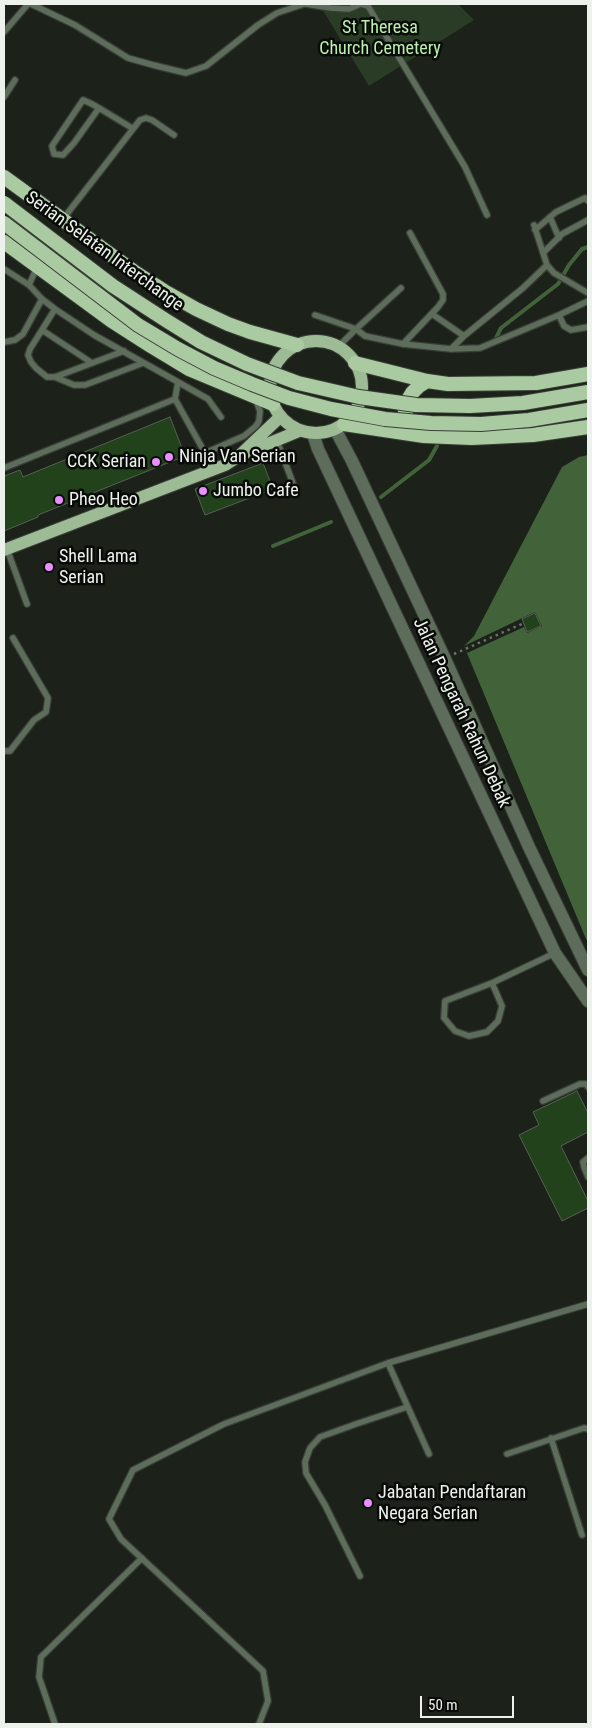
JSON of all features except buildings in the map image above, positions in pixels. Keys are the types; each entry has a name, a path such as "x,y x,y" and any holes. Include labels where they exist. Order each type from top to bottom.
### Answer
{"highway":[{"path":"4,177 136,273 196,309 250,332 297,345"},
{"name":"Serian Selatan Interchange","path":"4,203 113,286 167,322 201,342 247,364 298,383 359,397 416,406 470,406 522,403 588,392"},
{"name":"Serian Selatan Interchange","path":"4,223 108,303 170,344 214,368 290,398 376,418 431,424 481,424 529,420 588,410"},
{"path":"4,242 112,321 189,369 273,404"},
{"path":"355,363 427,381 472,384 536,383 588,374"},
{"path":"424,436 410,424 406,411 409,397 419,386 427,381"},
{"path":"340,427 424,436 472,438 502,437 588,427"}],"main road":[{"path":"311,341 325,342 338,347 355,363 361,376 362,390 359,405 351,417 340,427 324,433 313,434 299,431 280,417 273,404 270,385 272,373 278,361 286,352 297,345 311,341"},
{"path":"239,456 280,417"},
{"path":"5,549 212,471 239,456 299,431"}],"street":[{"name":"Jalan Pengarah Rahun Debak","path":"340,427 352,461 445,659 529,847 588,970"},
{"name":"Jalan Pengarah Rahun Debak","path":"313,434 555,953 588,1001"}],"lane":[{"path":"4,32 28,4"},
{"path":"31,4 75,25 128,58 186,73 206,66 258,25 277,13 305,4 349,9 361,4 368,6 465,167 487,216"},
{"path":"4,97 15,80"},
{"path":"99,108 63,155 54,154 52,146 83,100 99,108 132,128"},
{"path":"63,219 140,120 146,118 152,120 174,135"},
{"path":"588,201 585,198 556,212 534,227 547,265 554,273 588,293"},
{"path":"550,217 559,238"},
{"path":"544,253 559,238 588,220"},
{"path":"403,344 443,300 443,294 410,234"},
{"path":"451,349 547,265"},
{"path":"29,285 37,267"},
{"path":"4,269 29,285 55,309 94,335 208,399 221,417"},
{"path":"338,347 401,288"},
{"path":"4,342 15,340 23,334 42,299"},
{"path":"315,316 356,329 365,336 403,344 451,349 480,348 559,316 588,301"},
{"path":"55,309 28,355 36,368 47,377 55,377 124,352"},
{"path":"432,314 464,336"},
{"path":"559,316 564,326 571,330 588,327"},
{"path":"42,330 92,363"},
{"path":"55,377 74,385 85,385 143,363"},
{"path":"178,382 175,398 205,453 212,471"},
{"path":"4,468 175,398"},
{"path":"205,453 244,436 256,426 259,421 260,411 255,398"},
{"path":"276,440 294,486"},
{"path":"5,549 27,604"},
{"path":"4,751 10,751 34,720 46,712 48,698 13,638"},
{"path":"492,983 502,1006 498,1021 487,1032 469,1036 455,1031 444,1018 444,1001 492,983 555,953"},
{"path":"543,1101 580,1084 586,1084 588,1087"},
{"path":"588,1158 584,1162 588,1177"},
{"path":"259,1724 268,1701 263,1671 121,1539 109,1519 132,1470 224,1424 388,1363 588,1304"},
{"path":"388,1363 406,1407 429,1454"},
{"path":"360,1576 325,1505 306,1474 306,1462 310,1448 320,1437 406,1407"},
{"path":"507,1454 551,1438 584,1428 588,1429"},
{"path":"551,1438 582,1535"},
{"path":"55,1724 39,1678 41,1657 142,1558"}],"path":[{"path":"445,659 524,623"}],"green space":[{"name":"St Theresa Church Cemetery","path":"319,4 458,4 474,20 369,86"}],"shaded area":[{"path":"588,455 588,941 464,646 474,636 562,467 579,457"}],"pier":[{"path":"535,612 542,626 527,633 524,627 467,653 464,646"}],"waterway":[{"path":"496,338 501,328 558,284 569,265 582,249 588,247"},
{"path":"381,497 429,460 437,446"},
{"path":"273,546 331,522"}],"place":[{"name":"Ninja Van Serian","path":"169,457"},
{"name":"CCK Serian","path":"156,462"},
{"name":"Jumbo Cafe","path":"203,491"},
{"name":"Pheo Heo","path":"59,500"},
{"name":"Shell Lama Serian","path":"49,567"},
{"name":"Jabatan Pendaftaran Negara Serian","path":"368,1503"}]}
